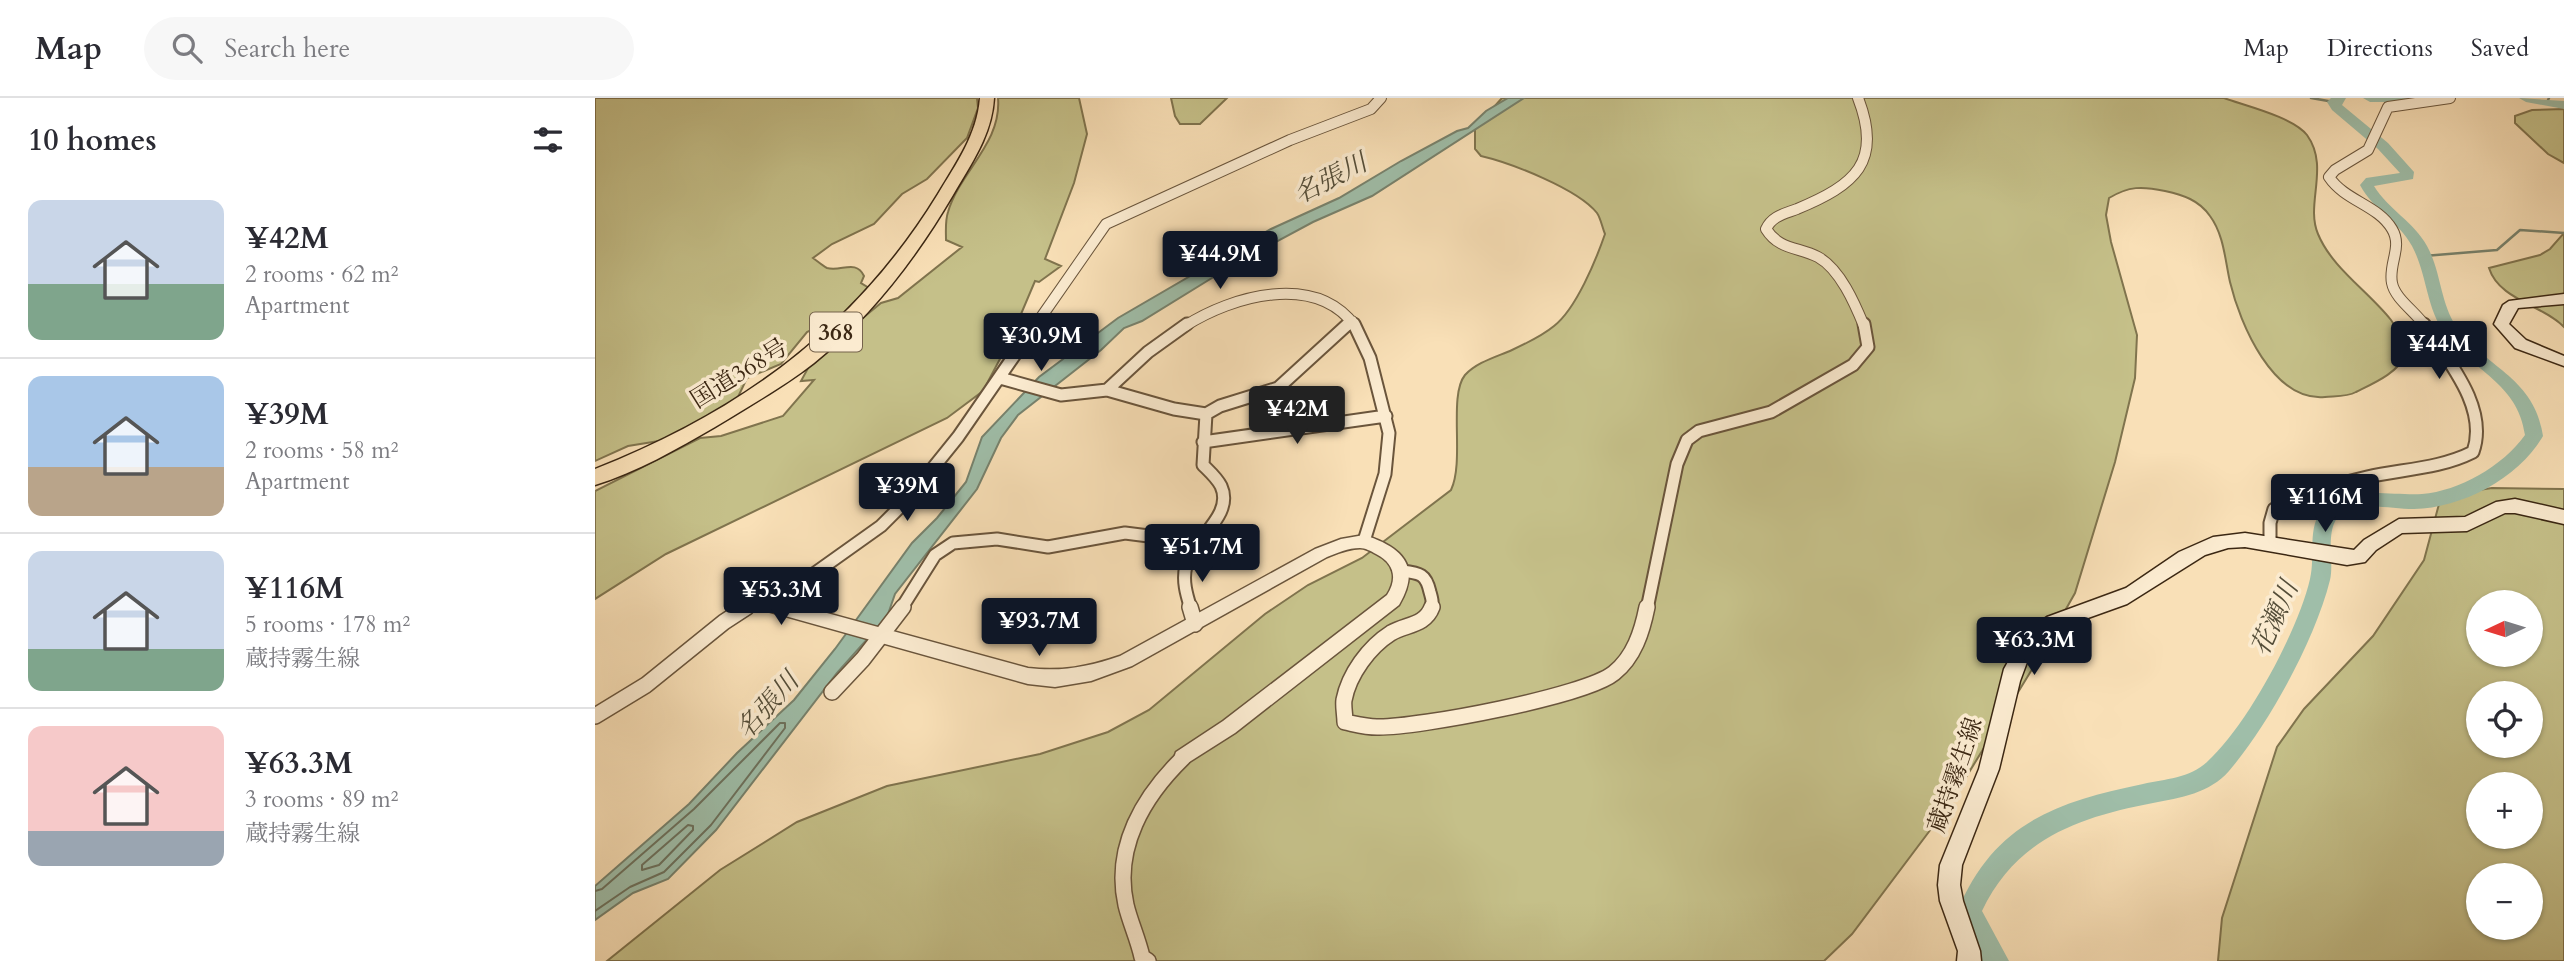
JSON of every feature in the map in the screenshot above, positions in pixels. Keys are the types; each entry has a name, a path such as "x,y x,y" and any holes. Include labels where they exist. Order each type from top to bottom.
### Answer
{"highway":[{"name":"国道368号","path":"595,477 668,445 719,416 809,358 867,303 908,253 936,211 976,142 987,114 987,98"}],"main road":[{"path":"2564,299 2514,304 2508,308 2501,324 2508,335 2521,346 2564,361"},
{"name":"蔵持霧生線","path":"1969,961 1969,951 1949,886 1951,865 1988,774 2018,658 2030,639 2044,629 2129,595 2210,543 2228,539 2270,543 2347,558 2359,557 2380,538 2399,526 2467,524 2502,507 2515,506 2564,517"}],"street":[{"path":"596,713 646,685 724,622 757,601 808,578 881,526 908,499 1007,380 1106,224 1290,140 1371,109 1381,98"},
{"path":"1402,570 1421,573 1427,578 1433,604 1429,615 1420,622 1391,633 1358,664 1344,700 1345,722 1377,727 1408,726 1548,697 1598,683 1628,660 1643,627 1677,464 1687,440 1699,431 1771,412 1853,365 1864,355 1869,345 1864,324 1831,268 1816,256 1777,243 1766,229 1777,216 1834,190 1864,162 1869,134 1858,98"},
{"path":"2270,543 2270,523 2274,509 2297,498 2369,476 2445,465 2473,452 2478,439 2472,405 2416,314 2393,288 2391,269 2398,250 2394,231 2376,213 2338,191 2329,177 2335,170 2368,150 2388,107 2451,98"},
{"path":"1107,390 1144,354 1166,338 1204,314 1245,299 1299,295 1323,301 1342,311 1352,321 1366,344 1389,431 1387,456 1374,516 1364,541"},
{"path":"1007,380 1061,395 1107,390 1174,409 1206,414 1220,406 1278,388 1352,321"},
{"path":"1195,624 1184,582 1186,562 1224,501 1220,485 1203,465 1206,414"},
{"path":"1203,442 1386,416"},
{"path":"832,692 881,636 935,555 953,543 997,539 1048,547 1125,533 1196,542"},
{"path":"757,601 1005,671 1055,679 1091,674 1126,661 1321,553 1364,541 1394,555 1402,570 1401,587 1393,600 1229,727 1183,758 1154,787 1133,828 1124,867 1126,903 1139,936 1142,957 1148,961"}],"shaded area":[{"path":"595,98 977,98 978,108 967,138 927,179 902,194 874,224 832,244 813,258 827,268 852,267 861,271 864,276 861,283 869,288 848,312 807,332 781,364 747,378 738,397 717,414 665,440 628,446 595,461"},
{"path":"998,98 1079,98 1087,134 1074,183 1045,259 1061,266 1039,282 1035,281 1010,340 983,391 947,418 666,554 595,599 595,491 700,438 721,436 783,416 814,380 801,381 813,359 881,303 898,298 962,247 946,240 947,215 961,183 994,129"},
{"path":"1171,98 1227,98 1200,124 1180,124 1175,116"},
{"path":"1502,98 2224,98 2280,117 2307,135 2317,160 2314,210 2318,234 2341,269 2391,320 2406,354 2397,367 2385,377 2349,395 2306,395 2290,387 2275,374 2251,338 2235,299 2218,231 2206,210 2184,196 2149,188 2129,189 2109,198 2106,215 2111,242 2137,335 2135,378 2115,462 2075,593 1949,805 1852,934 1824,961 607,961 720,870 797,822 887,786 1040,754 1108,732 1149,710 1265,614 1308,585 1362,558 1451,490 1457,463 1458,398 1465,375 1481,363 1539,336 1562,318 1584,283 1605,234 1597,213 1575,195 1526,171 1481,156 1475,149 1475,128"},
{"path":"2564,109 2564,163 2548,154 2515,123 2515,116 2532,110"},
{"path":"2564,233 2564,327 2502,288 2489,268 2540,255 2550,249"},
{"path":"2492,488 2564,489 2564,961 2218,961 2222,918 2277,747 2304,709 2373,636 2424,560 2439,504 2452,494"}],"water":[{"path":"1508,98 1524,98 1372,196 1313,222 1233,265 1142,321 1124,328 1101,350 1018,415 1001,438 977,489 895,594 887,617 837,673 716,830 668,879 633,893 595,920 595,886 689,804 737,753 794,700 835,649 912,543 937,518 966,482 982,437 1039,377 1118,318 1271,229 1339,198 1401,161 1457,131 1468,128 1486,111"}],"waterway":[{"path":"2311,98 2334,102"},
{"name":"花瀬川","path":"1996,961 1969,912 1982,884 1999,861 2019,843 2041,828 2092,807 2196,782 2213,772 2235,747 2264,702 2303,626 2320,579 2323,528 2331,511 2359,501 2437,499 2469,488 2515,459 2534,436 2532,419 2526,405 2517,392 2457,338 2449,327 2438,305 2429,268 2419,245 2408,230 2380,204 2367,185 2371,181 2408,176 2407,172 2383,146 2337,107 2334,102 2339,98"},
{"name":"花瀬川","path":"2370,98 2417,98"},
{"name":"花瀬川","path":"2526,98 2564,105"},
{"name":"花瀬川","path":"2547,102 2549,98"},
{"path":"2424,256 2497,250 2520,230 2564,233"}],"water label":[{"name":"名張川","path":"1330,178"},
{"name":"名張川","path":"767,705"}]}
